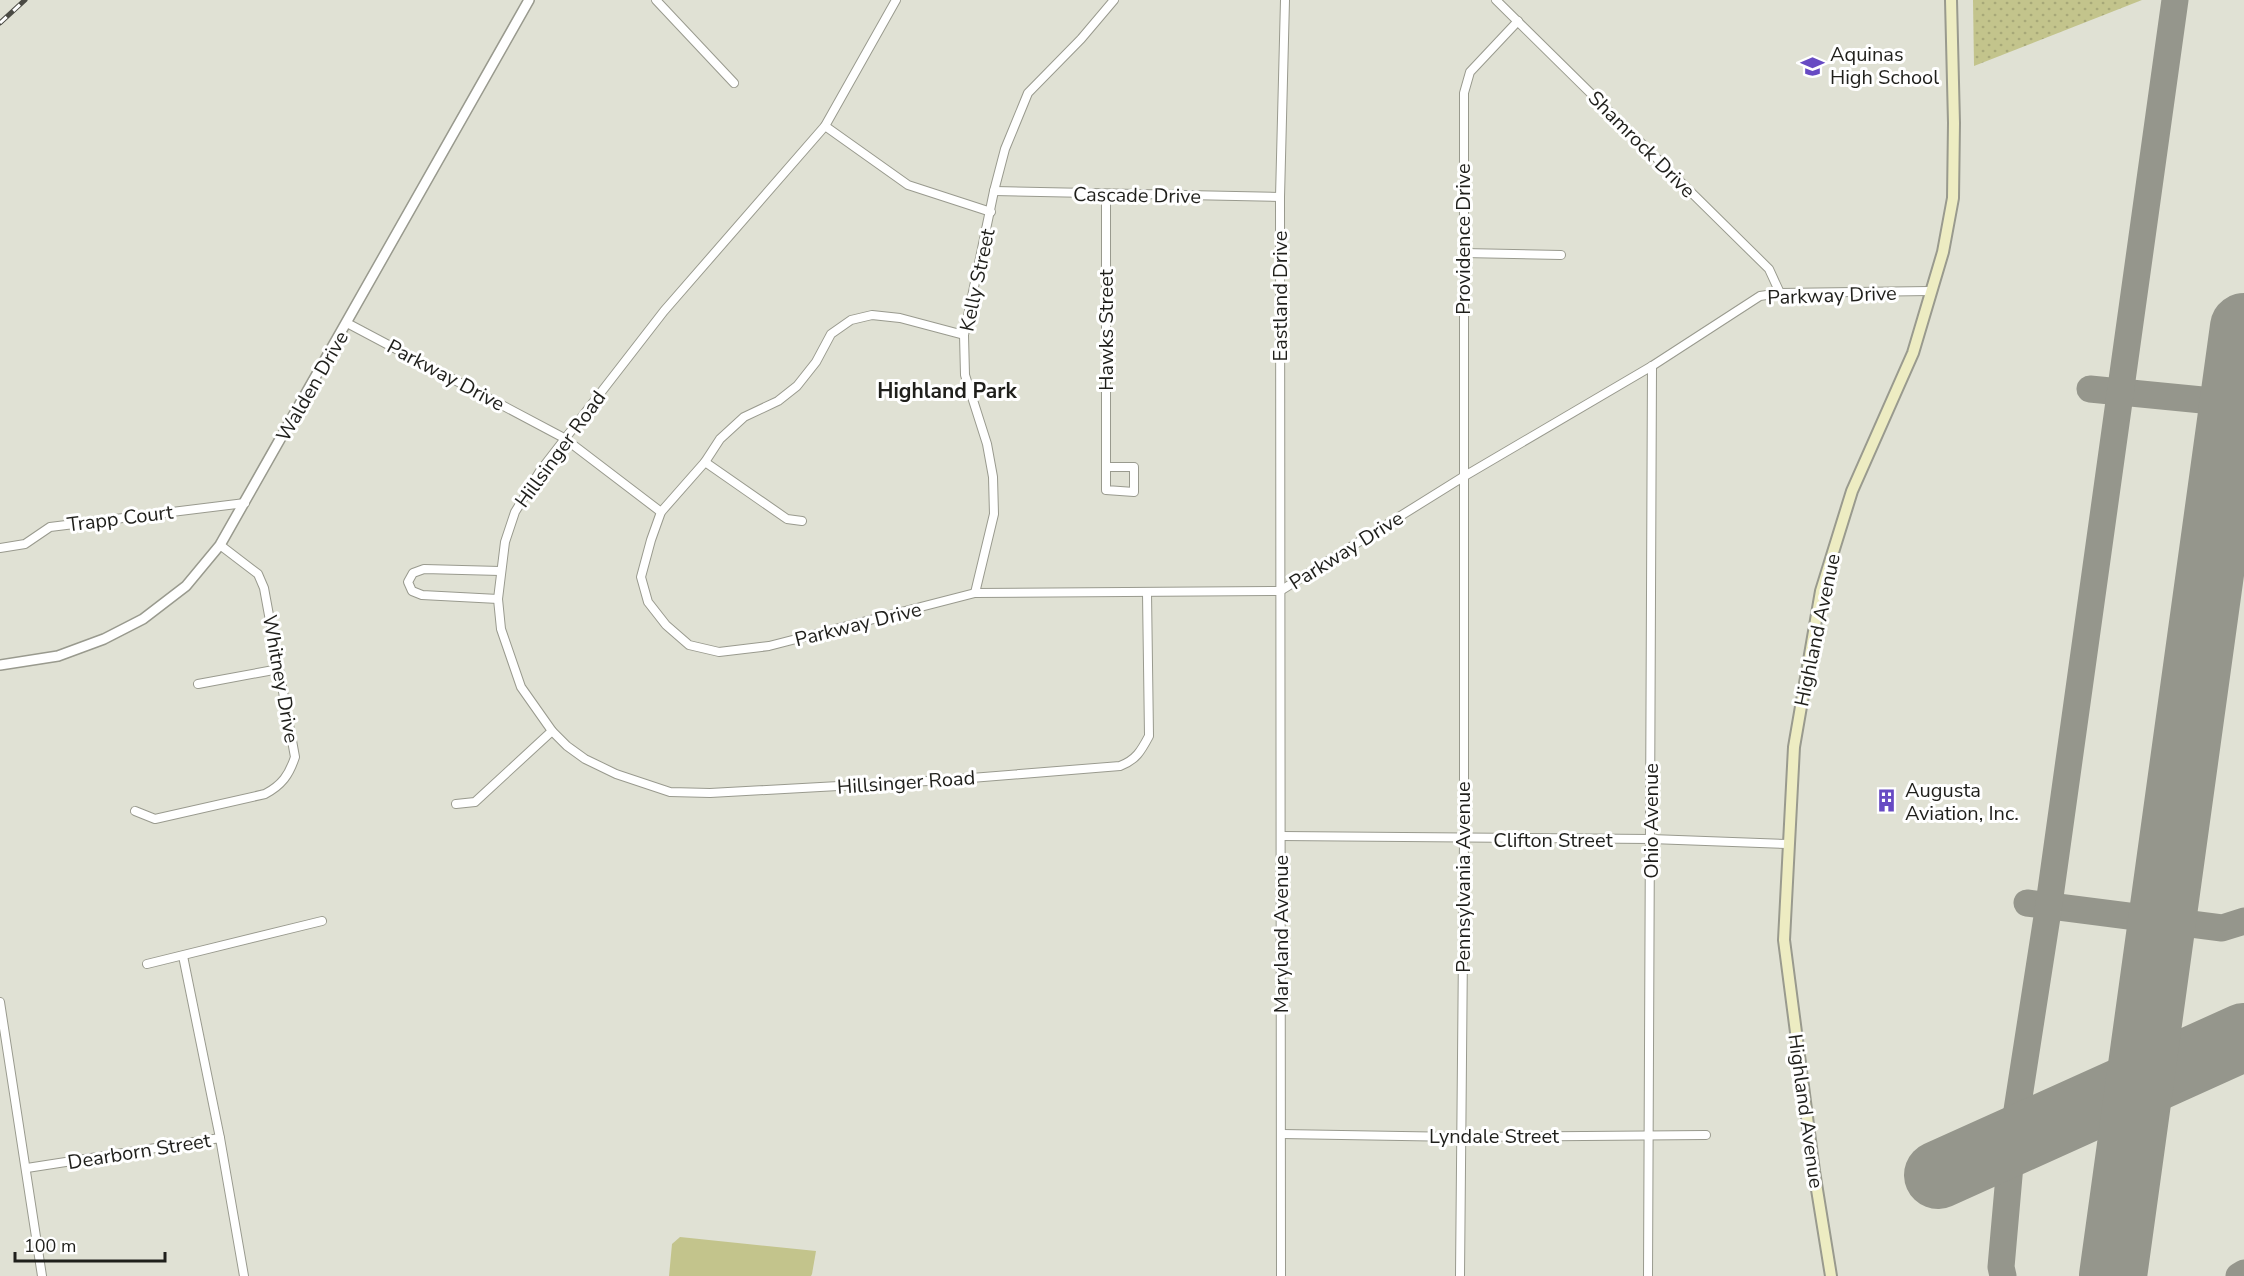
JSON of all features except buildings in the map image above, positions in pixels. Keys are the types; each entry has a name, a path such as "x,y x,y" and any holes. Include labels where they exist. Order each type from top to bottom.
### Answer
{"main road":[{"name":"Highland Avenue","path":"1831,1276 1814,1171 1784,940 1794,747 1821,591 1852,491 1913,353 1943,252 1953,198 1951,0"}],"street":[{"name":"Walden Drive","path":"0,665 58,656 104,639 143,619 186,586 220,545 529,0"},
{"path":"656,0 734,83"},
{"name":"Hillsinger Road","path":"896,0 825,126 664,311 564,438 515,512 505,542 498,599 501,629 521,687 552,731 585,759 626,778 670,792 710,793 946,780 1120,766 1131,762 1140,754 1149,736 1147,593"},
{"name":"Kelly Street","path":"975,593 994,514 993,477 987,444 965,375 964,335 994,191 1009,139 1028,93 1081,39 1114,0"},
{"name":"Eastland Drive","path":"1280,591 1280,197 1285,0"},
{"name":"Shamrock Drive","path":"1496,0 1769,269 1780,293"},
{"name":"Providence Drive","path":"1463,477 1464,93 1470,72 1518,21"},
{"path":"825,126 908,185 991,212"},
{"name":"Cascade Drive","path":"994,191 1280,197"},
{"name":"Hawks Street","path":"1106,194 1106,467 1106,490 1134,492 1134,467 1106,467"},
{"path":"1463,253 1561,255"},
{"name":"Parkway Drive","path":"347,323 564,438 661,512 641,577 648,602 666,625 689,645 719,652 769,646 975,593 1280,591 1463,477 1652,366 1760,296 1780,293 1930,291"},
{"path":"661,512 705,462 720,439 744,417 778,401 797,386 816,362 831,334 851,320 872,315 900,318 964,335"},
{"name":"Ohio Avenue","path":"1648,1276 1652,366"},
{"path":"705,462 787,519 802,521"},
{"name":"Pennsylvania Avenue","path":"1460,1276 1464,840 1463,477"},
{"name":"Trapp Court","path":"0,548 26,544 50,527 245,502"},
{"name":"Whitney Drive","path":"135,811 155,819 265,794 277,788 289,774 295,757 264,588 258,573 220,545"},
{"path":"498,599 422,595 412,591 408,582 413,573 424,568 500,571"},
{"name":"Maryland Avenue","path":"1280,591 1281,1276"},
{"path":"198,684 279,669"},
{"path":"456,804 476,802 552,731"},
{"name":"Clifton Street","path":"1281,836 1464,840 1651,839 1788,844"},
{"path":"147,964 322,921"},
{"path":"183,956 220,1138"},
{"path":"0,1002 42,1276"},
{"name":"Lyndale Street","path":"1282,1134 1461,1137 1706,1135"},
{"name":"Dearborn Street","path":"27,1168 220,1138 244,1276"}],"green space":[{"path":"1973,0 2142,0 1974,66"},
{"path":"680,1237 816,1251 812,1274 811,1276 669,1276 672,1244"}],"taxiway":[{"path":"2003,1276 2001,1267 2012,1142 2049,904 2175,0"},
{"path":"2090,389 2233,403 2244,414"},
{"path":"2027,903 2222,928 2244,921"},
{"path":"2239,1276 2244,1273"}],"runway":[{"path":"2113,1276 2244,327"},
{"path":"1938,1175 2244,1037"}],"railway":[{"path":"0,23 25,0"}],"place":[{"name":"Aquinas High School","path":"1812,66"},
{"name":"Augusta Aviation, Inc.","path":"1887,801"}],"district":[{"name":"Highland Park","path":"947,391"}]}
